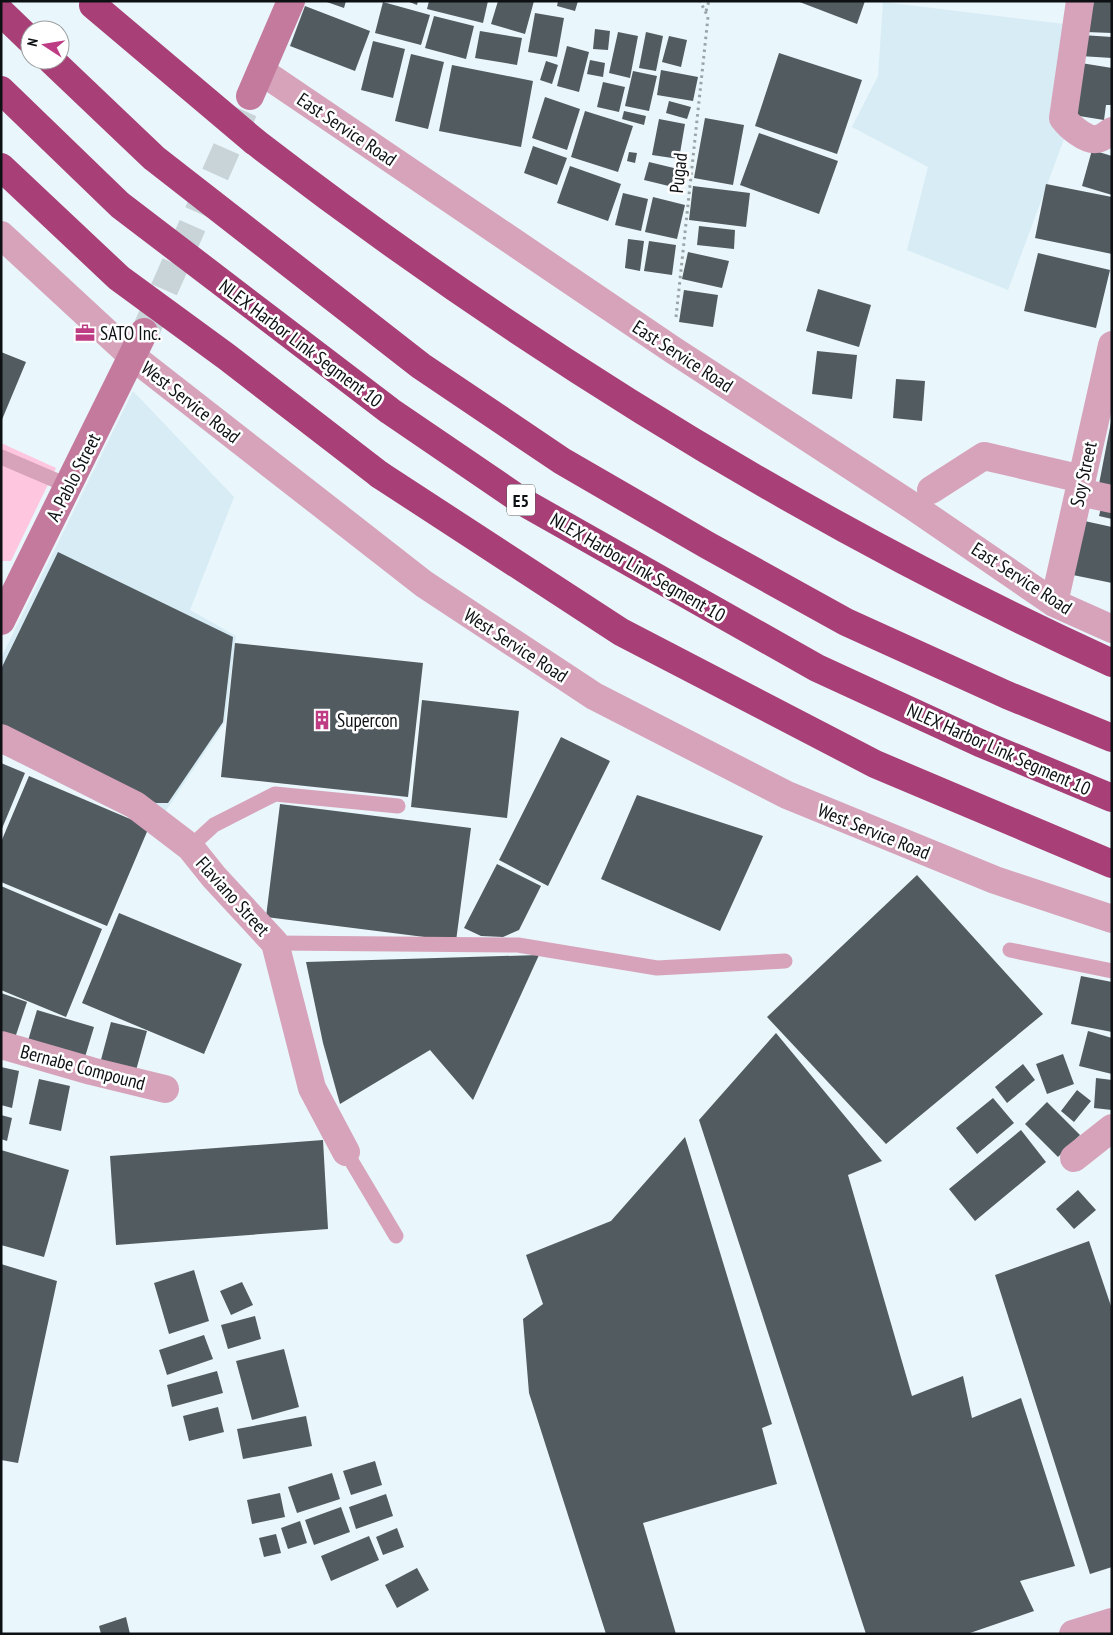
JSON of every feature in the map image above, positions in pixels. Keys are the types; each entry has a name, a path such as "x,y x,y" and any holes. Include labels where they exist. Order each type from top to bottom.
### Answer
{"highway":[{"path":"88,1 254,141 345,211 470,300 706,449 888,552 1034,628 1112,663"},
{"path":"1,12 20,30"},
{"path":"62,70 154,158 421,366 562,461 707,546 846,622 1007,694 1112,738"},
{"name":"NLEX Harbor Link Segment 10","path":"1,90 120,205 390,411 525,503 817,668 980,743 1112,798"},
{"path":"1,167 119,278 227,357 380,476 621,632 875,764 1112,864"}],"street":[{"path":"250,96 291,1"},
{"path":"1080,1 1063,118 1067,124 1089,138 1096,139 1112,131"},
{"name":"East Service Road","path":"261,71 672,350 911,505 1054,604 1112,629"},
{"name":"West Service Road","path":"1,235 138,344 424,584 594,696 787,795 995,880 1112,919"},
{"name":"A. Pablo Street","path":"1,621 138,344"},
{"name":"Soy Street","path":"1054,604 1112,345"},
{"path":"931,490 984,456 1081,486 1112,499"},
{"name":"Flaviano Street","path":"1,738 135,805 190,847 214,877 275,943 312,1088 346,1152"},
{"name":"Bernabe Compound","path":"1,1045 91,1071 165,1088"},
{"path":"1074,1158 1112,1128"},
{"path":"1073,1634 1112,1622"}],"lane":[{"path":"1,457 69,486"},
{"path":"190,847 214,825 275,794 398,806"},
{"path":"275,943 518,945 657,968 785,962"},
{"path":"1010,950 1112,971"},
{"path":"346,1152 396,1236"}],"path":[{"name":"Pugad","path":"672,350 708,17 700,1"},
{"path":"705,12 709,1"}],"shaded area":[{"path":"883,2 1064,24 1049,117 1067,131 1008,290 907,250 928,167 852,127 878,76"},
{"path":"133,391 234,497 190,610 236,636 225,722 163,815 1,732 1,658"},
{"path":"1,443 56,468 11,561 1,561"}],"building":[{"path":"324,1 346,1 344,8"},
{"path":"407,1 418,1 417,5"},
{"path":"429,1 488,1 483,23 427,9"},
{"path":"498,1 534,1 525,34 491,24"},
{"path":"558,1 578,1 575,11 557,6"},
{"path":"797,1 865,1 857,24"},
{"path":"1094,1 1112,1 1112,33 1086,32"},
{"path":"383,2 430,15 421,45 375,33"},
{"path":"305,6 370,31 355,71 290,46"},
{"path":"535,13 564,18 557,57 528,52"},
{"path":"434,16 474,26 466,59 425,48"},
{"path":"595,29 610,31 608,50 593,49"},
{"path":"480,31 522,38 517,65 475,58"},
{"path":"618,32 638,36 630,78 609,73"},
{"path":"646,32 663,36 656,71 639,68"},
{"path":"1082,35 1112,37 1112,58 1080,56"},
{"path":"669,36 687,40 681,67 662,62"},
{"path":"373,41 405,49 393,98 361,90"},
{"path":"567,46 589,52 579,92 557,86"},
{"path":"779,53 862,80 837,154 755,126"},
{"path":"411,54 444,62 428,129 395,121"},
{"path":"590,60 605,63 603,77 587,74"},
{"path":"546,61 558,65 552,84 540,80"},
{"path":"1081,63 1112,68 1112,105 1106,105 1104,120 1073,115"},
{"path":"452,65 533,81 521,147 439,131"},
{"path":"661,70 698,77 693,101 657,95"},
{"path":"633,71 657,76 649,111 625,106"},
{"path":"603,82 625,87 619,112 597,107"},
{"path":"545,97 580,109 567,150 532,138"},
{"path":"669,101 691,107 687,119 666,113"},
{"path":"585,111 633,126 618,172 571,157"},
{"path":"624,111 646,116 644,125 622,119"},
{"path":"705,118 744,125 733,185 694,178"},
{"path":"659,119 685,124 679,159 652,155"},
{"path":"759,133 838,161 819,214 740,185"},
{"path":"533,146 567,158 557,185 524,173"},
{"path":"1092,150 1112,156 1112,195 1082,186"},
{"path":"629,152 637,153 635,163 627,161"},
{"path":"649,162 678,169 673,187 644,180"},
{"path":"570,166 621,184 608,221 557,203"},
{"path":"1046,184 1112,197 1112,254 1035,238"},
{"path":"693,186 750,193 746,227 689,220"},
{"path":"623,193 648,199 641,231 615,225"},
{"path":"653,197 685,205 677,239 645,232"},
{"path":"699,226 735,230 734,249 697,245"},
{"path":"628,239 644,241 640,271 625,268"},
{"path":"649,241 676,245 672,275 644,271"},
{"path":"688,252 729,261 722,288 682,279"},
{"path":"1038,253 1110,270 1096,328 1024,311"},
{"path":"818,289 871,305 859,347 806,331"},
{"path":"684,290 718,295 713,327 679,322"},
{"path":"817,351 857,355 852,399 812,394"},
{"path":"1,352 26,362 1,422"},
{"path":"896,379 925,381 922,421 893,418"},
{"path":"1112,422 1112,486 1099,484"},
{"path":"1103,500 1112,502 1112,519 1099,516"},
{"path":"1080,520 1112,527 1112,583 1068,574"},
{"path":"58,552 233,637 223,722 168,803 156,803 1,728 1,669"},
{"name":"Supercon","path":"235,643 423,663 408,797 221,777"},
{"path":"422,700 519,711 507,818 411,807"},
{"path":"561,737 610,761 548,886 499,860"},
{"path":"1,763 25,773 1,831"},
{"path":"29,776 149,827 107,926 1,882 1,842"},
{"path":"637,795 763,836 720,931 601,879"},
{"path":"280,804 471,828 456,941 266,917"},
{"path":"497,864 541,886 519,930 503,937 481,936 464,928"},
{"path":"917,875 1043,1014 886,1144 767,1017"},
{"path":"1,886 102,929 66,1017 1,990"},
{"path":"119,913 242,964 204,1054 82,1003"},
{"path":"539,955 473,1100 430,1050 340,1104 323,1043 306,962"},
{"path":"1081,976 1112,982 1112,1032 1071,1024"},
{"path":"1,993 27,1002 12,1047 1,1044"},
{"path":"37,1010 94,1027 82,1067 25,1051"},
{"path":"111,1022 147,1031 133,1081 98,1071"},
{"path":"1088,1031 1112,1038 1112,1074 1079,1066"},
{"path":"776,1033 882,1161 848,1175 912,1396 963,1376 972,1418 1021,1398 1075,1566 1020,1581 1034,1611 967,1634 866,1634 699,1120"},
{"path":"1063,1054 1074,1084 1047,1094 1036,1064"},
{"path":"1023,1064 1035,1080 1007,1103 995,1087"},
{"path":"1,1067 19,1071 12,1108 1,1105"},
{"path":"1096,1078 1112,1080 1112,1110 1094,1108"},
{"path":"39,1079 70,1086 61,1131 29,1124"},
{"path":"1077,1090 1091,1101 1074,1122 1061,1111"},
{"path":"993,1098 1014,1123 977,1154 956,1128"},
{"path":"1047,1102 1080,1135 1058,1157 1025,1124"},
{"path":"1,1115 12,1118 7,1141 1,1139"},
{"path":"1021,1130 1046,1162 975,1221 949,1189"},
{"path":"685,1137 772,1424 762,1428 777,1484 643,1523 676,1634 606,1634 529,1393 523,1319 543,1304 526,1255 611,1221"},
{"path":"323,1140 328,1229 116,1245 110,1156"},
{"path":"1,1150 69,1170 44,1257 1,1245"},
{"path":"1078,1190 1096,1210 1074,1229 1056,1209"},
{"path":"1089,1241 1112,1309 1112,1567 1090,1574 995,1275"},
{"path":"1,1264 57,1281 18,1463 1,1460"},
{"path":"194,1270 209,1321 169,1334 154,1283"},
{"path":"242,1282 253,1305 231,1315 220,1291"},
{"path":"255,1316 261,1339 228,1349 221,1325"},
{"path":"204,1335 213,1359 167,1375 159,1350"},
{"path":"284,1349 299,1407 252,1420 236,1361"},
{"path":"217,1371 223,1393 172,1407 167,1385"},
{"path":"218,1407 224,1432 189,1441 183,1416"},
{"path":"306,1416 312,1446 243,1459 237,1429"},
{"path":"375,1461 382,1485 351,1495 343,1471"},
{"path":"332,1473 340,1499 297,1513 288,1487"},
{"path":"280,1493 285,1517 252,1524 247,1500"},
{"path":"386,1494 393,1516 356,1529 349,1507"},
{"path":"341,1507 350,1532 314,1545 305,1520"},
{"path":"300,1521 307,1543 288,1549 281,1528"},
{"path":"397,1528 404,1547 383,1555 376,1537"},
{"path":"276,1534 281,1553 264,1557 259,1538"},
{"path":"369,1536 379,1560 331,1581 321,1556"},
{"path":"417,1568 429,1590 397,1608 385,1585"},
{"path":"126,1617 130,1634 101,1634 99,1626"}],"tunnel":[{"path":"147,328 250,96"}],"place":[{"name":"SATO Inc.","path":"85,333"},
{"name":"Supercon","path":"322,720"}]}
